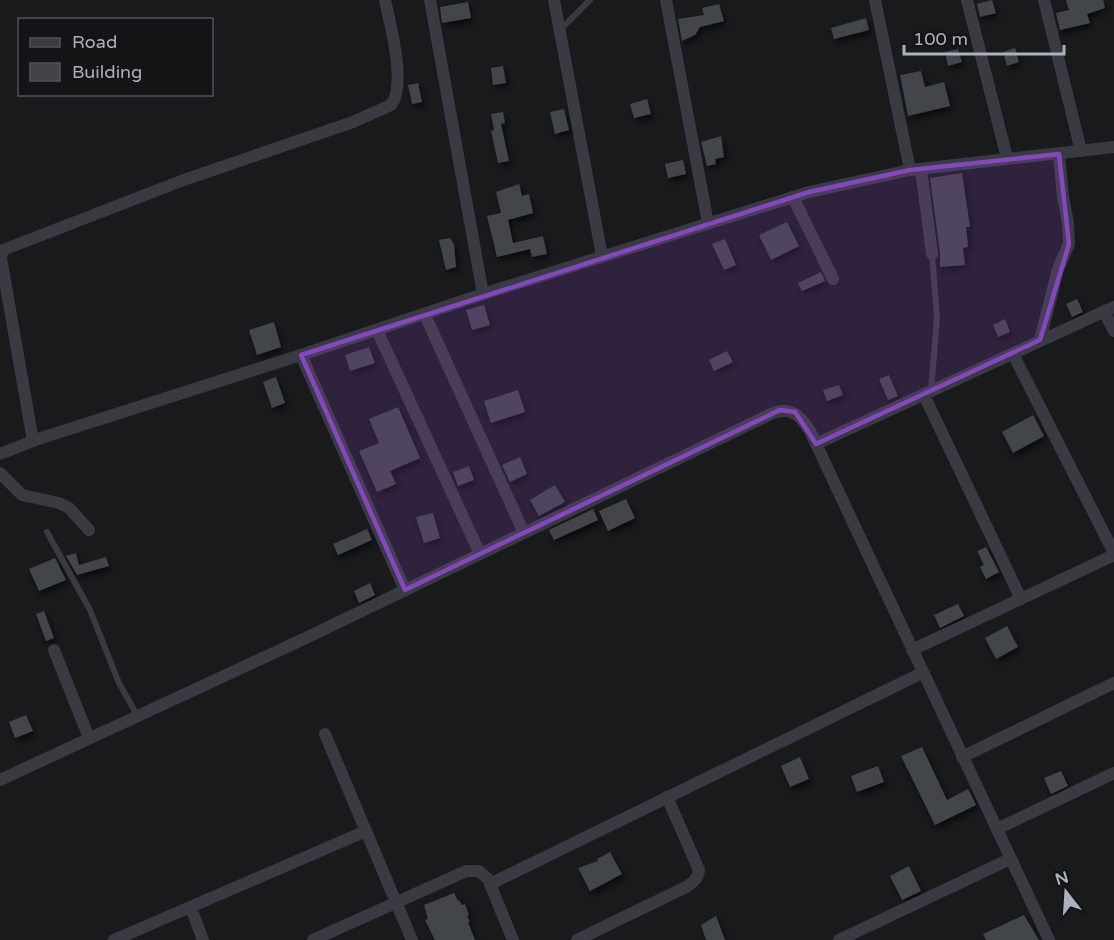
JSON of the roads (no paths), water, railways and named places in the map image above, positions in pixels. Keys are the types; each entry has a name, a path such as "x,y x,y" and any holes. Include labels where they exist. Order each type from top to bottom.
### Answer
{"street":[{"path":"33,441 1,258 3,250 181,181 353,122 391,105 395,100 397,70 385,0"},
{"path":"430,0 483,294"},
{"path":"554,0 602,256"},
{"path":"666,0 708,223"},
{"path":"875,0 915,169 932,254"},
{"path":"967,0 1007,158"},
{"path":"1044,0 1081,151"},
{"path":"0,454 33,441 425,315 483,294 793,197 915,169 1114,147"},
{"path":"1040,340 1058,269 1069,244 1059,154"},
{"path":"793,197 833,279"},
{"path":"816,444 1109,309 1114,331"},
{"path":"425,315 524,533"},
{"path":"377,330 480,554"},
{"path":"912,650 1114,554 1013,354"},
{"path":"301,355 405,590"},
{"path":"927,394 1021,599"},
{"path":"0,780 405,590 780,410 795,412 802,419 816,444 1049,940"},
{"path":"0,473 22,495 59,503 69,508 89,530"},
{"path":"54,650 88,738"},
{"path":"490,884 922,673"},
{"path":"962,757 1114,684"},
{"path":"325,734 412,940"},
{"path":"997,829 1114,773"},
{"path":"577,940 686,887 698,875 699,870 667,797"},
{"path":"114,940 366,831"},
{"path":"839,940 1010,859"},
{"path":"313,940 466,871 479,871 488,879 513,940"},
{"path":"191,908 203,940"}],"lane":[{"path":"559,30 590,0"},
{"path":"927,394 937,318 932,254"},
{"path":"47,532 90,610 119,683 137,716"}]}
